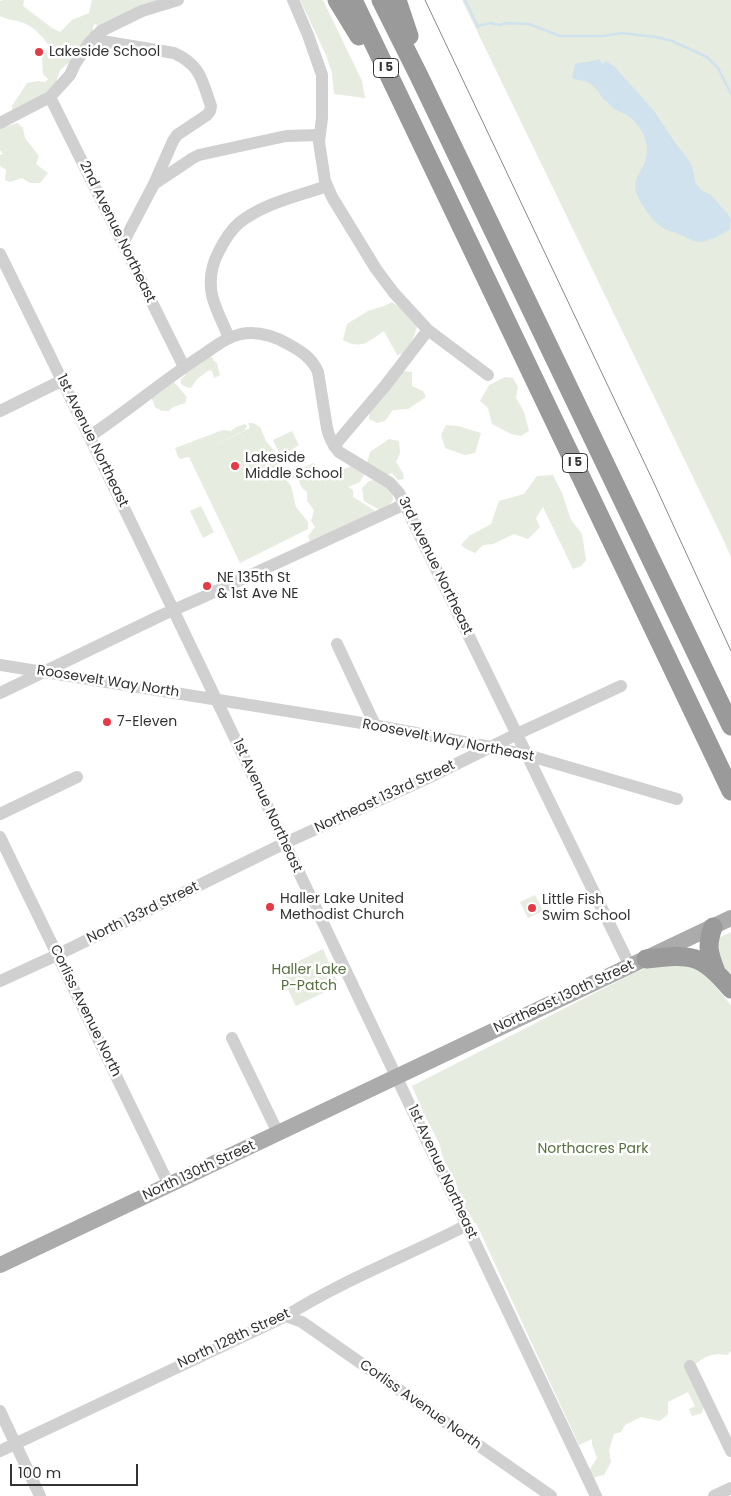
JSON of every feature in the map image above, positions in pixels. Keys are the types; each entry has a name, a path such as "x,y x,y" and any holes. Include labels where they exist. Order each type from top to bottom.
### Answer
{"highway":[{"path":"337,0 419,136"},
{"name":"I 5","path":"354,0 731,791"},
{"name":"I 5","path":"381,0 731,726"},
{"path":"397,0 406,25 419,76"},
{"path":"713,926 708,939 708,946 716,972"},
{"path":"638,962 680,956 690,957 701,961 716,972 731,989"}],"main road":[{"name":"Northeast 130th Street","path":"397,1076 731,918"},
{"name":"North 130th Street","path":"0,1265 397,1076"}],"street":[{"path":"0,123 50,97 70,75 75,64 94,36 101,31 127,17 178,0"},
{"path":"293,0 322,75 322,118 319,135 321,162 327,186 338,208 382,278 414,316 428,330 488,376"},
{"path":"94,36 102,41 174,53 183,57 192,64 200,77 211,106 207,115 177,135 173,141 154,184 123,243"},
{"name":"2nd Avenue Northeast","path":"50,97 184,367"},
{"path":"154,184 199,156 286,136 319,135"},
{"path":"229,338 212,295 211,274 215,259 225,240 239,224 257,212 327,186"},
{"name":"1st Avenue Northeast","path":"0,254 174,610 596,1496"},
{"path":"90,436 184,367 229,338 240,334 255,333 269,336 294,347 315,365 318,372 329,436 334,446 385,386 428,330"},
{"path":"0,410 62,380"},
{"name":"3rd Avenue Northeast","path":"334,446 339,452 390,483 399,493 527,755 638,962"},
{"path":"0,693 174,610 405,504"},
{"path":"336,644 375,725"},
{"name":"Roosevelt Way North","path":"0,665 216,700"},
{"name":"Northeast 133rd Street","path":"285,843 430,777 621,686"},
{"name":"Roosevelt Way Northeast","path":"216,700 375,725 491,747 527,755 677,799"},
{"path":"0,814 77,777"},
{"name":"Corliss Avenue North","path":"0,837 169,1185"},
{"name":"North 133rd Street","path":"0,981 285,843"},
{"path":"232,1038 278,1133"},
{"name":"North 128th Street","path":"0,1451 286,1316 356,1279 467,1225"},
{"name":"Corliss Avenue North","path":"286,1316 305,1324 552,1496"},
{"path":"690,1366 731,1451"},
{"path":"0,1411 40,1496"},
{"path":"714,1496 731,1488"}],"green space":[{"path":"24,0 23,6 60,32 72,20 89,13 92,0 165,0 102,28 94,24 92,33 76,57 60,70 55,85 39,98 12,112 12,106 27,83 45,82 48,79 43,74 42,58 49,46 30,26 0,16 0,1"},
{"path":"300,0 323,0 362,81 365,98 334,94 332,73 326,55"},
{"path":"462,0 731,0 731,557 723,539"},
{"path":"18,123 23,128 25,138 39,156 36,164 48,173 40,183 30,183 22,178 10,182 5,180 6,170 0,166 0,155 3,154 0,150 0,128"},
{"path":"392,302 405,311 417,327 413,339 404,353 397,355 384,331 369,341 360,344 349,343 343,340 347,324 368,311"},
{"path":"208,356 217,363 220,375 214,378 212,371 209,370 197,379 191,388 181,384 181,379 185,376 185,372"},
{"path":"403,371 412,372 412,386 423,391 426,397 408,409 393,410 385,421 377,423 369,419 370,407"},
{"path":"505,377 513,378 518,387 516,398 524,412 529,431 521,436 511,434 492,424 488,408 480,401 489,385"},
{"path":"174,382 187,397 185,403 173,407 169,411 162,411 155,407 150,397"},
{"path":"248,423 253,423 260,427 266,441 275,452 280,472 291,486 296,507 308,522 308,529 240,563 189,457 180,459 175,448 223,430 231,431 245,424 247,426 245,430 192,457 250,428"},
{"path":"446,425 458,426 481,433 475,453 465,455 445,448 441,435"},
{"path":"292,431 299,445 290,451 280,454 273,440"},
{"path":"389,439 399,441 400,453 396,462 403,473 404,479 398,480 392,473 385,475 367,463 370,452"},
{"path":"313,463 318,468 319,478 324,471 328,472 332,477 344,476 344,469 351,466 359,469 364,475 360,482 348,487 353,490 353,497 374,510 374,516 310,541 308,536 315,527 311,521 314,510 307,501 307,492 302,488 297,477 292,478 294,472"},
{"path":"553,475 562,493 571,520 582,534 586,560 581,566 573,569 543,507 536,518 540,527 528,539 514,534 493,544 483,545 475,553 461,545 469,536 491,524 499,501 524,494 537,476"},
{"path":"379,479 392,489 393,500 387,509 378,509 364,501 362,488 369,481"},
{"path":"201,506 214,532 203,538 190,511"},
{"name":"Little Fish Swim School","path":"535,895 543,911 528,918 520,902"},
{"path":"731,932 731,979 717,963 714,940"},
{"name":"Haller Lake P-Patch","path":"323,949 339,985 296,1006 279,971"},
{"name":"Northacres Park","path":"681,960 701,969 731,1005 731,1351 727,1355 720,1354 705,1358 688,1370 704,1406 702,1413 692,1416 689,1409 695,1406 688,1392 668,1402 668,1414 660,1421 641,1417 625,1425 621,1432 614,1434 609,1450 611,1462 604,1475 592,1478 590,1469 597,1458 592,1439 579,1445 476,1223 474,1223 460,1198 455,1180 443,1158 440,1145 412,1086 632,974 649,967"}],"water":[{"path":"599,59 602,64 607,61 614,66 654,111 688,159 693,169 695,182 701,190 711,195 727,213 731,220 729,230 708,240 696,241 665,229 646,211 635,187 636,179 645,162 647,152 646,141 642,131 631,118 614,109 603,99 591,84 572,78 575,64"}],"waterway":[{"path":"465,0 478,27 491,23 499,25 507,23 529,24 560,36 603,36 622,33 672,41 707,57 718,68 731,94"}],"tram line":[{"path":"425,0 654,483 731,651"}],"place":[{"name":"Lakeside School","path":"39,52"},
{"name":"Lakeside Middle School","path":"235,466"},
{"name":"NE 135th St & 1st Ave NE","path":"207,586"},
{"name":"7-Eleven","path":"107,722"},
{"name":"Haller Lake United Methodist Church","path":"270,907"},
{"name":"Little Fish Swim School","path":"532,908"}]}
